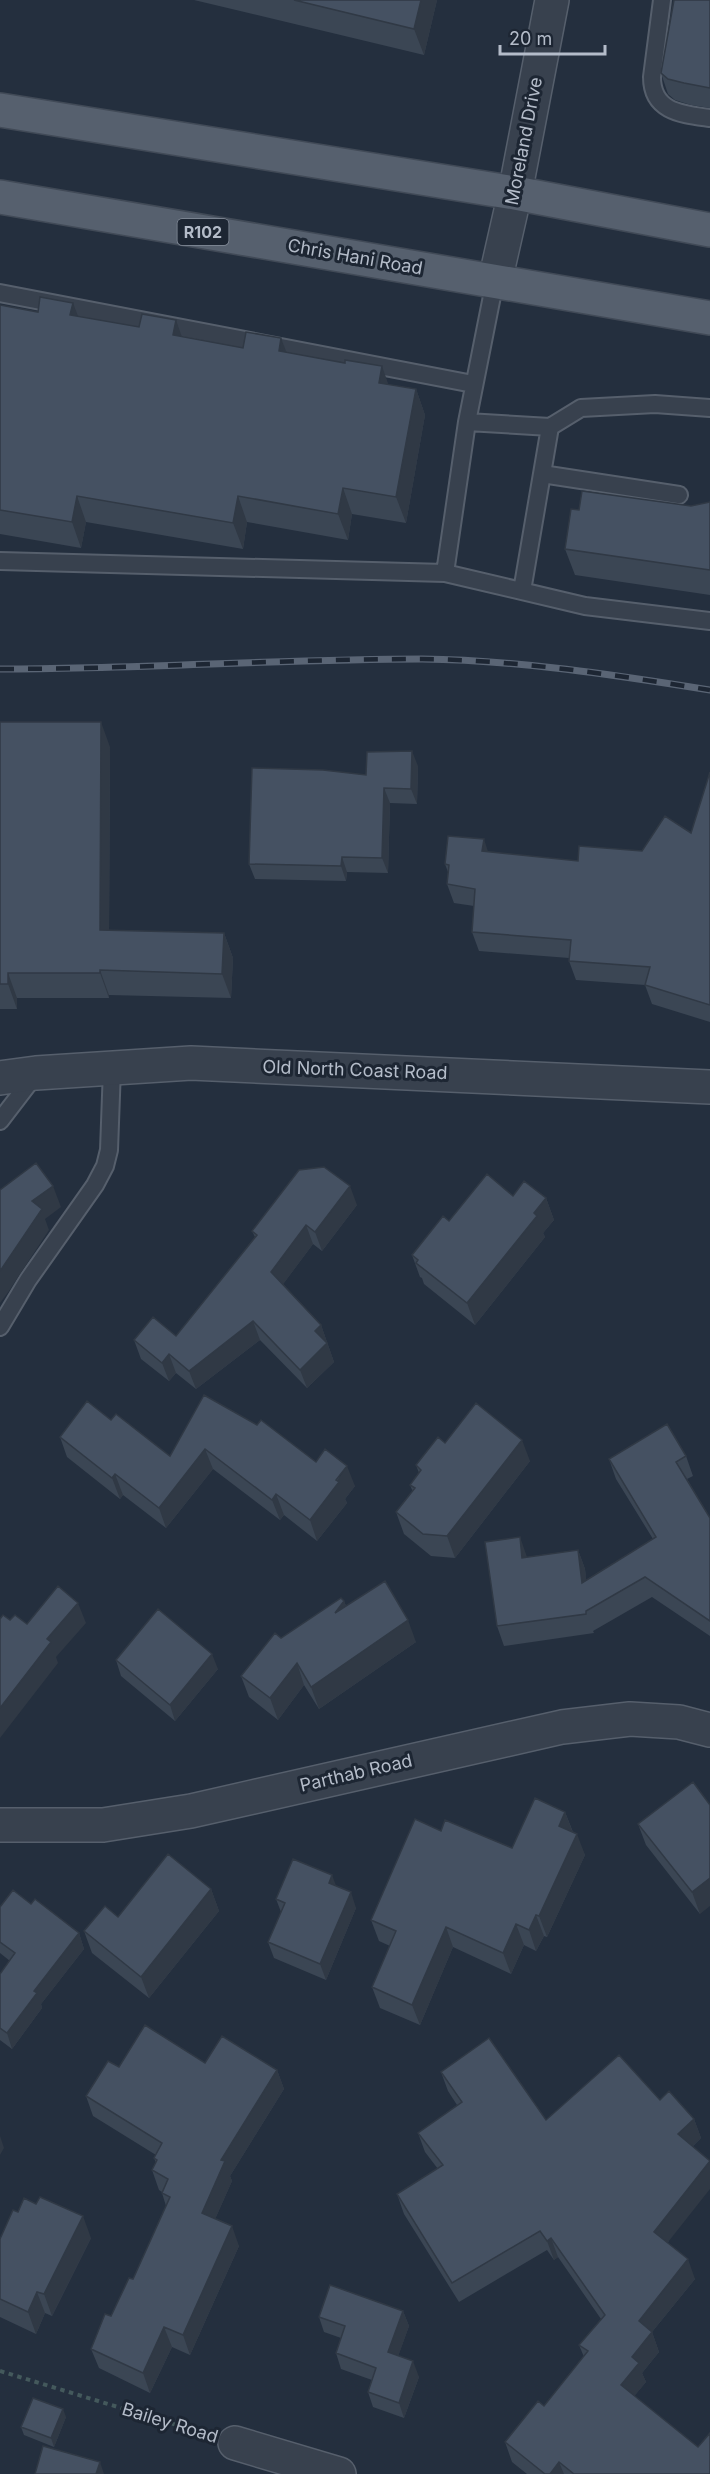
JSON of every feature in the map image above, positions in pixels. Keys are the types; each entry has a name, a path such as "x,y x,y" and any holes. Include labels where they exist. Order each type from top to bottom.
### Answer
{"main road":[{"path":"0,110 515,194 710,230"},
{"name":"Chris Hani Road","path":"0,197 710,318"}],"street":[{"name":"Moreland Drive","path":"495,281 515,194 552,0"},
{"name":"Old North Coast Road","path":"0,1078 36,1073 190,1063 710,1088"},
{"name":"Parthab Road","path":"0,1825 103,1825 191,1810 562,1728 630,1719 679,1722 710,1730"},
{"name":"Bailey Road","path":"235,2443 339,2474"}],"lane":[{"path":"662,0 652,76 652,89 655,97 671,110 710,118"},
{"path":"445,573 473,384 495,281"},
{"path":"0,293 473,384"},
{"path":"467,422 525,428 550,427 581,408 655,404 710,408"},
{"path":"522,591 550,427"},
{"path":"542,474 679,495"},
{"path":"0,561 445,573 585,606 710,621"},
{"path":"0,1327 28,1280 90,1192 105,1166 110,1150 112,1068"},
{"path":"0,1121 36,1073"}],"path":[{"name":"Bailey Road","path":"0,2371 235,2443"}],"building":[{"path":"294,0 421,0 414,29"},
{"path":"674,0 710,0 710,88 668,79 661,73"},
{"path":"40,297 73,303 70,315 139,327 142,314 176,320 173,335 243,348 246,332 281,338 279,351 345,363 345,360 382,366 379,383 416,389 396,497 343,488 338,514 238,496 233,523 77,496 72,522 0,510 0,305 38,312"},
{"path":"582,491 691,506 710,502 710,570 565,549 571,509 579,510"},
{"path":"0,722 101,722 100,930 224,933 222,974 100,970 100,973 8,973 8,984 0,984"},
{"path":"412,751 411,789 384,788 382,858 342,857 341,866 249,864 252,768 323,770 366,775 367,752"},
{"path":"710,772 710,1005 645,985 650,967 569,961 571,940 472,932 475,889 447,884 449,865 445,864 448,836 484,839 482,851 578,861 579,846 642,851 665,816 691,833"},
{"path":"36,1163 53,1186 32,1201 42,1209 0,1271 0,1190"},
{"path":"324,1167 350,1186 315,1232 306,1225 271,1272 321,1325 315,1331 327,1343 300,1370 253,1321 189,1371 169,1354 162,1363 134,1340 153,1317 176,1336 257,1235 252,1231 299,1170"},
{"path":"487,1174 513,1196 524,1181 546,1198 534,1213 537,1216 467,1303 416,1263 418,1260 412,1255 443,1216 449,1221"},
{"path":"204,1395 257,1425 261,1420 316,1462 325,1449 347,1466 336,1480 339,1482 310,1520 276,1494 272,1500 205,1449 159,1508 115,1474 112,1478 60,1437 87,1401 111,1420 116,1414 170,1456"},
{"path":"476,1403 522,1440 447,1536 423,1534 396,1512 415,1488 410,1485 421,1470 416,1465 438,1437 445,1443"},
{"path":"667,1424 686,1456 676,1462 710,1518 710,1621 645,1577 586,1611 586,1614 497,1626 485,1542 520,1537 522,1558 578,1550 582,1583 656,1537 609,1459"},
{"path":"385,1581 408,1620 311,1687 297,1663 270,1698 241,1676 275,1633 281,1638 341,1598 344,1601 335,1613"},
{"path":"58,1586 78,1603 47,1639 51,1642 0,1708 0,1619 3,1615 10,1620 15,1615 27,1624"},
{"path":"158,1609 212,1654 170,1705 116,1660"},
{"path":"693,1782 710,1805 710,1878 692,1892 638,1824"},
{"path":"535,1798 565,1812 559,1826 577,1834 539,1916 536,1915 529,1930 516,1924 503,1953 446,1927 412,2005 372,1987 396,1931 371,1920 415,1819 441,1831 445,1820 512,1848"},
{"path":"168,1854 211,1889 141,1977 84,1931 105,1906 118,1917"},
{"path":"293,1859 332,1875 329,1883 351,1892 320,1964 268,1942 285,1903 276,1899"},
{"path":"13,1890 31,1904 35,1899 79,1933 34,1991 37,1993 7,2033 0,2028 0,1974 15,1953 0,1942 0,1907"},
{"path":"145,2025 205,2063 222,2036 277,2070 221,2160 225,2161 202,2213 232,2226 183,2335 164,2327 143,2373 91,2349 105,2314 111,2316 129,2278 133,2279 170,2197 162,2193 168,2179 152,2170 157,2160 154,2158 162,2143 86,2096 108,2061 119,2067"},
{"path":"489,2038 546,2120 619,2055 660,2100 669,2091 694,2119 678,2134 710,2161 654,2232 688,2259 639,2321 652,2332 632,2357 639,2363 621,2385 698,2447 710,2433 710,2474 574,2474 559,2462 550,2474 545,2474 505,2442 538,2401 544,2406 588,2351 579,2345 605,2315 551,2238 547,2241 540,2231 452,2283 397,2194 443,2165 418,2133 462,2102 441,2072"},
{"path":"40,2197 83,2216 44,2294 37,2292 28,2312 0,2299 0,2239 13,2210 18,2212 24,2198 36,2204"},
{"path":"330,2285 403,2311 388,2352 413,2361 399,2403 368,2392 376,2368 336,2353 345,2326 319,2317"},
{"path":"33,2398 63,2409 51,2438 21,2427"},
{"path":"43,2446 100,2462 96,2474 35,2474"}],"railway":[{"path":"0,669 369,659 458,660 566,669 710,690"}]}
